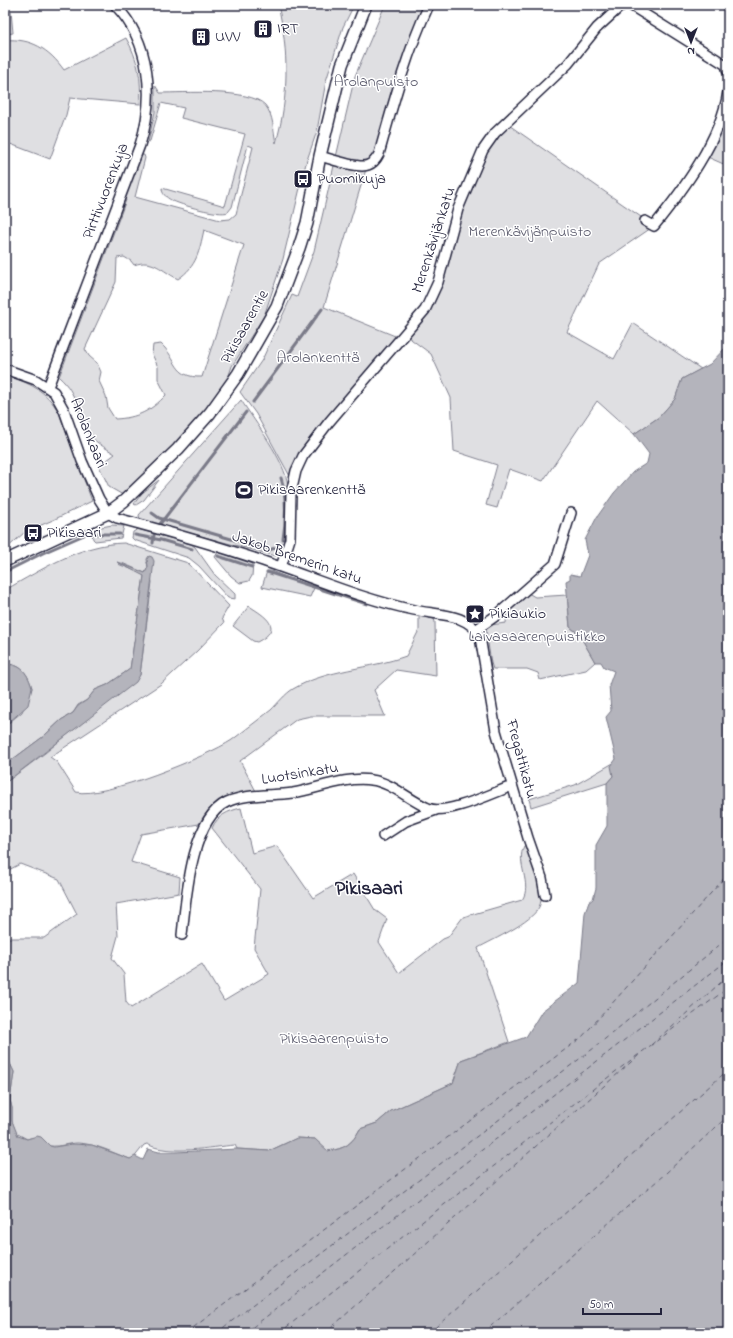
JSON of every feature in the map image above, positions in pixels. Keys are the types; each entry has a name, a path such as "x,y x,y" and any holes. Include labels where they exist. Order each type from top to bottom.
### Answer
{"street":[{"name":"Pirttivuorenkuja","path":"48,386 140,145 147,119 149,86 145,61 128,20 115,5"},
{"name":"Pikisaarentie","path":"5,561 108,513 124,501 178,449 210,413 254,350 277,306 308,223 320,156 342,66 366,5"},
{"path":"320,156 364,166 371,164 376,160 391,110 429,5"},
{"name":"Merenkävijänkatu","path":"280,567 290,539 291,493 296,471 303,456 329,422 425,310 438,282 444,255 458,209 483,150 495,132 568,64 597,28 622,5"},
{"path":"630,5 726,65 728,72"},
{"path":"645,220 654,226 677,198 708,147 721,118 728,92"},
{"name":"Arolankaari","path":"5,368 48,386 59,399 82,461 99,499 108,513"},
{"name":"Jakob Bremerin katu","path":"108,513 117,518 280,567 336,588 381,602 463,620 477,629"},
{"path":"477,629 497,615 555,564 571,513"},
{"name":"Fregattikatu","path":"477,629 480,637 496,731 542,878 545,896"},
{"name":"Luotsinkatu","path":"182,935 191,869 202,833 212,813 229,801 244,797 294,793 330,784 369,779 384,783 427,808 439,810"},
{"path":"383,836 406,821 417,816 454,807 512,786"}],"green space":[{"path":"278,5 354,5 343,27 326,81 317,131 306,163 283,259 264,316 232,366 227,381 206,410 173,447 123,495 109,487 99,466 115,454 89,435 70,390 59,377 126,200 124,199 141,155 144,155 145,158 135,197 220,220 230,219 236,214 253,147 248,145 232,207 228,212 217,213 183,205 169,199 164,194 162,188 225,206 245,134 181,118 184,108 161,103 150,141 148,142 155,112 155,85 160,93 199,92 231,94 257,100 268,109 273,123 276,143 283,108 286,74 286,57 282,22","holes":["204,230 244,245 202,377 193,376 181,371 161,344 153,345 152,354 158,367 158,379 166,395 143,413 115,419 108,408 106,396 99,381 101,372 97,363 89,356 85,349 116,282 117,258 124,257 131,261 134,265 141,263 152,264 178,279 193,264 199,252"]},
{"path":"385,5 426,5 380,142 367,166 324,307 400,338 329,422 292,480 256,414 240,392 262,360 292,295 297,297 314,251 355,76"},
{"path":"5,11 11,11 13,33 6,34"},
{"path":"126,38 134,54 140,78 140,104 70,98 66,115 50,159 5,142 5,40 23,41 39,46 52,56 64,70"},
{"path":"728,92 728,166 703,155"},
{"name":"Merenkävijänpuisto","path":"506,123 654,226 599,264 567,332 614,359 633,323 701,369 682,379 675,399 659,417 634,434 597,401 543,481 509,469 497,508 486,505 497,465 454,451 451,398 431,354 404,334 425,310 483,150"},
{"path":"5,374 36,388 54,405 59,413 92,501 25,532 5,550"},
{"path":"241,400 276,453 286,476 288,486 287,538 286,543 276,556 140,520 139,515"},
{"path":"159,480 144,500 136,505 134,504 142,493"},
{"path":"112,525 124,526 121,538 95,541 93,539 91,529"},
{"path":"138,529 191,544 195,547 215,575 235,594 235,599 228,598 199,566 189,558 134,540 132,538 133,532"},
{"name":"Pikisaarenpuisto","path":"124,543 188,563 229,606 222,618 224,623 197,651 161,684 50,757 57,762 76,792 89,792 108,789 155,775 201,756 232,740 271,710 290,691 306,682 334,673 378,664 406,656 419,630 419,616 434,619 435,622 436,676 396,670 374,690 385,716 311,716 297,719 240,761 257,793 230,797 216,803 204,815 199,824 141,834 131,862 180,877 179,893 116,904 118,936 112,958 124,974 126,1002 131,1008 202,964 224,1001 269,974 254,948 260,889 212,828 220,817 232,811 241,808 252,853 277,846 313,898 353,874 375,910 387,919 379,942 399,973 443,939 448,937 463,917 522,900 526,887 521,859 524,846 527,845 536,867 541,884 541,900 535,913 512,930 478,948 509,1042 461,1060 453,1083 391,1111 377,1123 360,1129 351,1142 339,1149 327,1151 315,1139 297,1138 269,1151 237,1149 235,1145 190,1150 166,1150 147,1144 144,1145 133,1159 130,1159 98,1147 85,1144 75,1143 50,1146 40,1139 27,1139 16,1133 12,1121 12,1108 10,1100 14,1072 5,1053 5,938 44,938 77,914 59,879 20,864 5,872 5,783 45,753 140,675 152,582 147,562 148,567 145,573 122,563 118,564 141,573 144,576 130,669 107,685 95,690 87,700 78,705 73,713 61,720 44,736 5,765 5,726 22,712 32,688 26,674 20,668 11,664 5,664 5,590 48,566 77,553 108,544"},
{"path":"218,552 253,564 252,576 249,581 240,583 231,576 215,557"},
{"path":"267,571 271,571 314,588 310,597 262,587"},
{"name":"Laivasaarenpuistikko","path":"528,593 535,597 567,595 570,627 579,634 595,662 586,670 540,680 538,673 527,669 493,669 486,630 490,625 506,623 507,609"},
{"path":"249,606 270,622 270,632 257,642 253,641 233,626"},
{"path":"615,762 613,776 607,783 531,807 529,799 575,785"}],"shaded area":[{"path":"728,345 728,1333 5,1333 5,1053 14,1072 10,1100 12,1108 12,1121 18,1136 27,1139 37,1136 41,1137 50,1146 54,1147 72,1144 92,1145 130,1159 135,1156 143,1160 148,1149 159,1152 237,1149 269,1151 297,1138 315,1139 328,1151 339,1149 347,1145 351,1142 360,1129 377,1123 391,1111 453,1083 461,1060 526,1037 542,1011 579,983 585,913 589,902 593,899 596,888 596,845 607,826 607,783 613,776 611,766 616,759 606,717 611,711 609,685 614,671 604,667 601,662 595,662 579,634 570,627 566,581 570,579 570,574 580,576 588,555 585,540 597,517 614,493 633,472 647,463 649,454 634,434 659,417 675,399 682,379 710,364"},
{"path":"149,556 152,557 154,561 140,675 136,682 5,783 5,765 44,736 61,720 73,713 78,706 87,700 95,690 107,685 130,669 144,576 117,562 145,573 148,567 147,559"},
{"path":"5,664 11,664 20,668 26,674 32,688 28,705 5,726"}],"waterway":[{"path":"253,402 322,309"},
{"path":"160,524 246,412"},
{"path":"281,478 285,508 283,539"},
{"path":"152,513 159,518 269,550 278,547"},
{"path":"94,534 120,534"},
{"path":"5,572 84,535"},
{"path":"135,535 161,540 192,549"},
{"path":"153,543 154,535"},
{"path":"218,556 252,567"},
{"path":"267,572 367,604"}],"ferry route":[{"path":"186,1333 582,1037 728,874"},
{"path":"216,1333 594,1048 728,938"},
{"path":"245,1333 728,960"},
{"path":"651,1045 728,976"},
{"path":"279,1333 615,1072 728,988"},
{"path":"325,1333 639,1055"},
{"path":"429,1333 728,1070"},
{"path":"483,1333 666,1173 728,1116"}],"place":[{"name":"IRT","path":"263,29"},
{"name":"UVV","path":"201,37"},
{"name":"Puomikuja","path":"303,179"},
{"name":"Pikisaarenkenttä","path":"244,490"},
{"name":"Pikisaari","path":"33,533"},
{"name":"Pikiaukio","path":"475,614"}],"district":[{"name":"Pikisaari","path":"369,889"}],"park label":[{"name":"Arolanpuisto","path":"376,82"},
{"name":"Arolankenttä","path":"318,358"}]}
